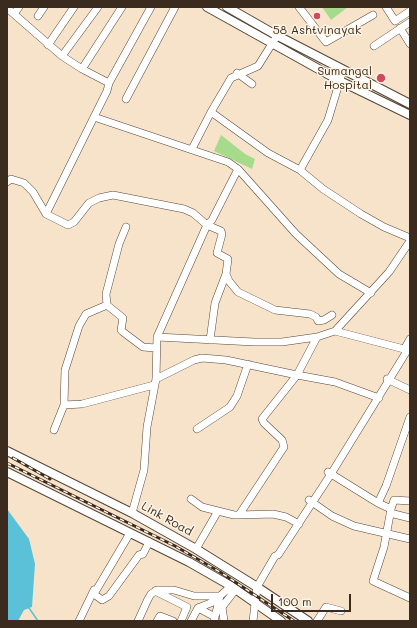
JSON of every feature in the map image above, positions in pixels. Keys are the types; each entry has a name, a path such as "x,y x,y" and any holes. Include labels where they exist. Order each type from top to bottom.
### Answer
{"main road":[{"path":"207,7 340,81 410,115"},
{"path":"227,7 276,35 410,104"},
{"name":"Link Road","path":"7,451 132,513 196,549 257,586 308,621"},
{"path":"7,472 149,542 233,588 281,621"}],"street":[{"path":"14,14 19,7"},
{"path":"38,16 44,7"},
{"path":"62,56 98,7"},
{"path":"82,69 122,7"},
{"path":"46,214 107,91 109,83 151,7"},
{"path":"126,100 175,7"},
{"path":"299,7 326,42 373,15"},
{"path":"386,7 395,21 410,11"},
{"path":"7,8 62,56 82,69 109,83"},
{"path":"48,45 72,8"},
{"path":"374,46 410,22"},
{"path":"400,28 410,44"},
{"path":"192,149 231,78 236,74 258,66 276,35"},
{"path":"300,170 328,120 333,98 343,70"},
{"path":"236,74 250,84"},
{"path":"157,337 268,342 317,337 335,331 389,272 410,239 361,214 323,189 300,170 268,153 211,112"},
{"path":"94,117 228,162 238,169 296,234 333,269 371,293"},
{"path":"132,513 144,470 147,427 155,382 157,337 207,225 212,220 238,169"},
{"path":"7,182 11,179 24,183 32,192 46,214 68,225 74,222 90,203 99,198 113,195 184,209 193,213 207,225 221,231 222,234 217,253 228,259 226,274 215,303 210,340"},
{"path":"126,227 119,244 106,294 107,305 123,318 121,330 123,332 143,347 156,348"},
{"path":"226,274 229,281 238,292 275,310 310,314 316,317 318,321 324,320 332,315"},
{"path":"54,430 64,405 65,370 79,326 86,314 107,305"},
{"path":"335,331 407,348"},
{"path":"239,515 284,447 282,440 264,423 262,419 297,374 317,337"},
{"path":"253,621 257,586 275,556 274,553 297,522 344,450 388,380 407,348 410,339"},
{"path":"64,405 82,404 155,382 194,360 202,358 248,364 335,382 377,397"},
{"path":"196,429 230,407 237,396 248,364"},
{"path":"388,380 410,390"},
{"path":"378,503 386,486 410,417"},
{"path":"329,473 391,511 410,518"},
{"path":"191,499 202,507 234,515 273,514 297,522"},
{"path":"410,501 394,500 373,582 410,598"},
{"path":"311,501 332,516 354,526 386,535 410,539"},
{"path":"196,549 218,511"},
{"path":"128,532 109,571 94,594 102,600 109,596 139,555 143,554 149,542"},
{"path":"79,621 128,532"},
{"path":"191,621 198,608 219,598 233,588"},
{"path":"224,621 222,607 233,588"},
{"path":"138,621 148,599 155,591 174,590 194,596 219,598"},
{"path":"155,591 187,607 181,621"},
{"path":"198,608 214,619 219,598"},
{"path":"317,621 326,607 341,611"},
{"path":"157,621 160,616 173,621"}],"green space":[{"path":"322,7 348,7 331,20"},
{"path":"221,135 245,154 255,159 252,169 214,151"}],"water":[{"path":"7,509 29,539 35,564 32,607 24,610 18,621 7,621"}],"waterway":[{"path":"29,608 38,621"}],"railway":[{"path":"13,458 50,479"},
{"path":"7,463 175,546 220,572 294,621"}],"place":[{"name":"58 Ashtvinayak","path":"317,16"},
{"name":"Sumangal Hospital","path":"381,78"}]}
